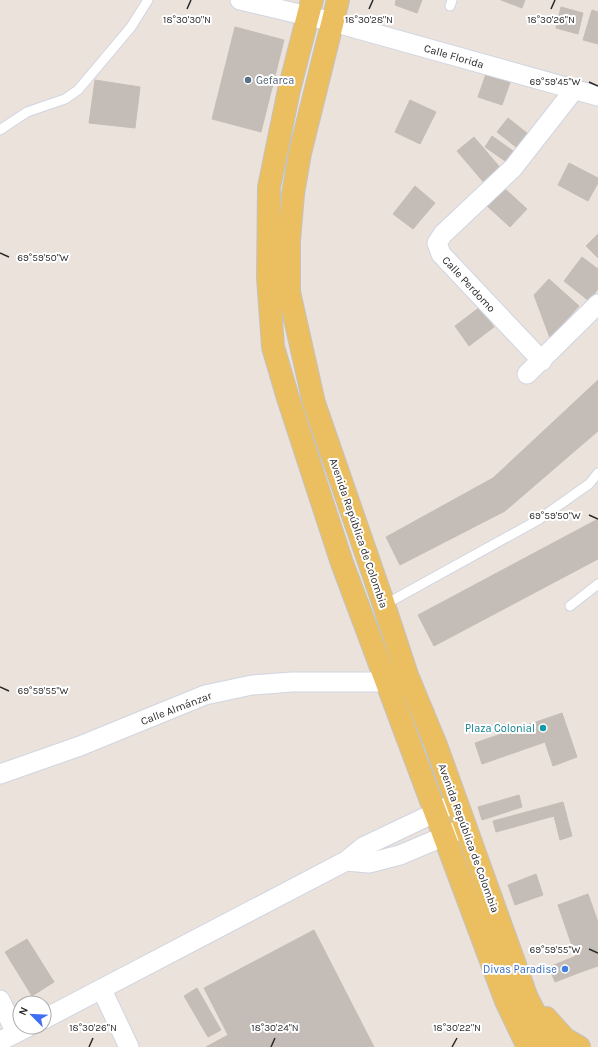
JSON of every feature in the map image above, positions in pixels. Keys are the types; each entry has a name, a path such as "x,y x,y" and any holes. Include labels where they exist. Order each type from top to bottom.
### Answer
{"main road":[{"name":"Avenida República de Colombia","path":"338,0 300,153 294,187 289,241 289,292 314,403 384,605 397,679 434,813 506,1000 528,1047"},
{"name":"Avenida República de Colombia","path":"310,8 289,90 269,186 268,278 273,347 288,398 342,563 397,679 436,745 527,998 552,1047"},
{"path":"527,998 564,1039 579,1047"}],"street":[{"path":"240,0 310,8"},
{"name":"Calle Florida","path":"310,8 333,22 598,96"},
{"name":"Calle Perdomo","path":"542,361 441,254 437,243 443,234 513,168 574,90"},
{"path":"527,374 542,361 598,304"},
{"name":"Calle Almánzar","path":"0,774 80,746 205,695 252,685 324,680 397,679"},
{"path":"52,1015 346,861 363,846 456,803"},
{"path":"346,861 369,863 400,855 466,827"},
{"path":"102,990 129,1047"},
{"path":"0,1000 12,1027"}],"lane":[{"path":"0,130 27,112 65,99 78,90 131,27 148,0"},
{"path":"384,605 538,520 589,484 598,473"},
{"path":"570,606 598,584"}],"building":[{"path":"396,0 422,0 417,13 395,5"},
{"path":"501,0 525,0 522,8"},
{"path":"561,7 583,13 578,34 556,28"},
{"path":"592,10 598,12 598,44 583,40"},
{"name":"Gefarca","path":"235,27 284,40 261,132 212,119"},
{"path":"487,71 511,80 502,105 478,97"},
{"path":"95,80 140,87 135,128 89,123"},
{"path":"410,100 436,112 420,144 395,132"},
{"path":"508,118 532,137 521,151 497,132"},
{"path":"492,136 516,153 508,163 485,147"},
{"path":"474,137 503,171 486,185 457,151"},
{"path":"569,163 598,178 598,183 588,201 558,185"},
{"path":"415,186 435,203 413,229 393,214"},
{"path":"503,187 527,209 510,227 487,206"},
{"path":"598,234 598,258 586,246"},
{"path":"582,257 598,269 598,289 589,301 564,281"},
{"path":"549,279 579,306 550,338 534,295"},
{"path":"480,307 494,327 469,346 455,326"},
{"path":"598,380 598,431 505,511 400,565 386,537 493,478"},
{"path":"598,519 598,559 434,646 418,615"},
{"name":"Plaza Colonial","path":"562,713 577,757 553,766 545,742 482,764 475,743"},
{"path":"519,795 522,807 482,820 478,807"},
{"path":"563,802 572,836 560,840 554,816 496,832 493,821"},
{"path":"536,874 543,895 515,905 508,885"},
{"path":"588,894 598,922 598,966 581,972 558,905"},
{"path":"314,930 374,1047 206,1047 228,1035 204,988"},
{"path":"27,939 54,982 31,995 5,952"},
{"name":"Divas Paradise","path":"576,956 581,972 555,982 549,967"},
{"path":"197,988 221,1030 208,1037 184,996"}],"place":[{"name":"Gefarca","path":"248,80"},
{"name":"Plaza Colonial","path":"543,728"},
{"name":"Divas Paradise","path":"565,969"}]}
